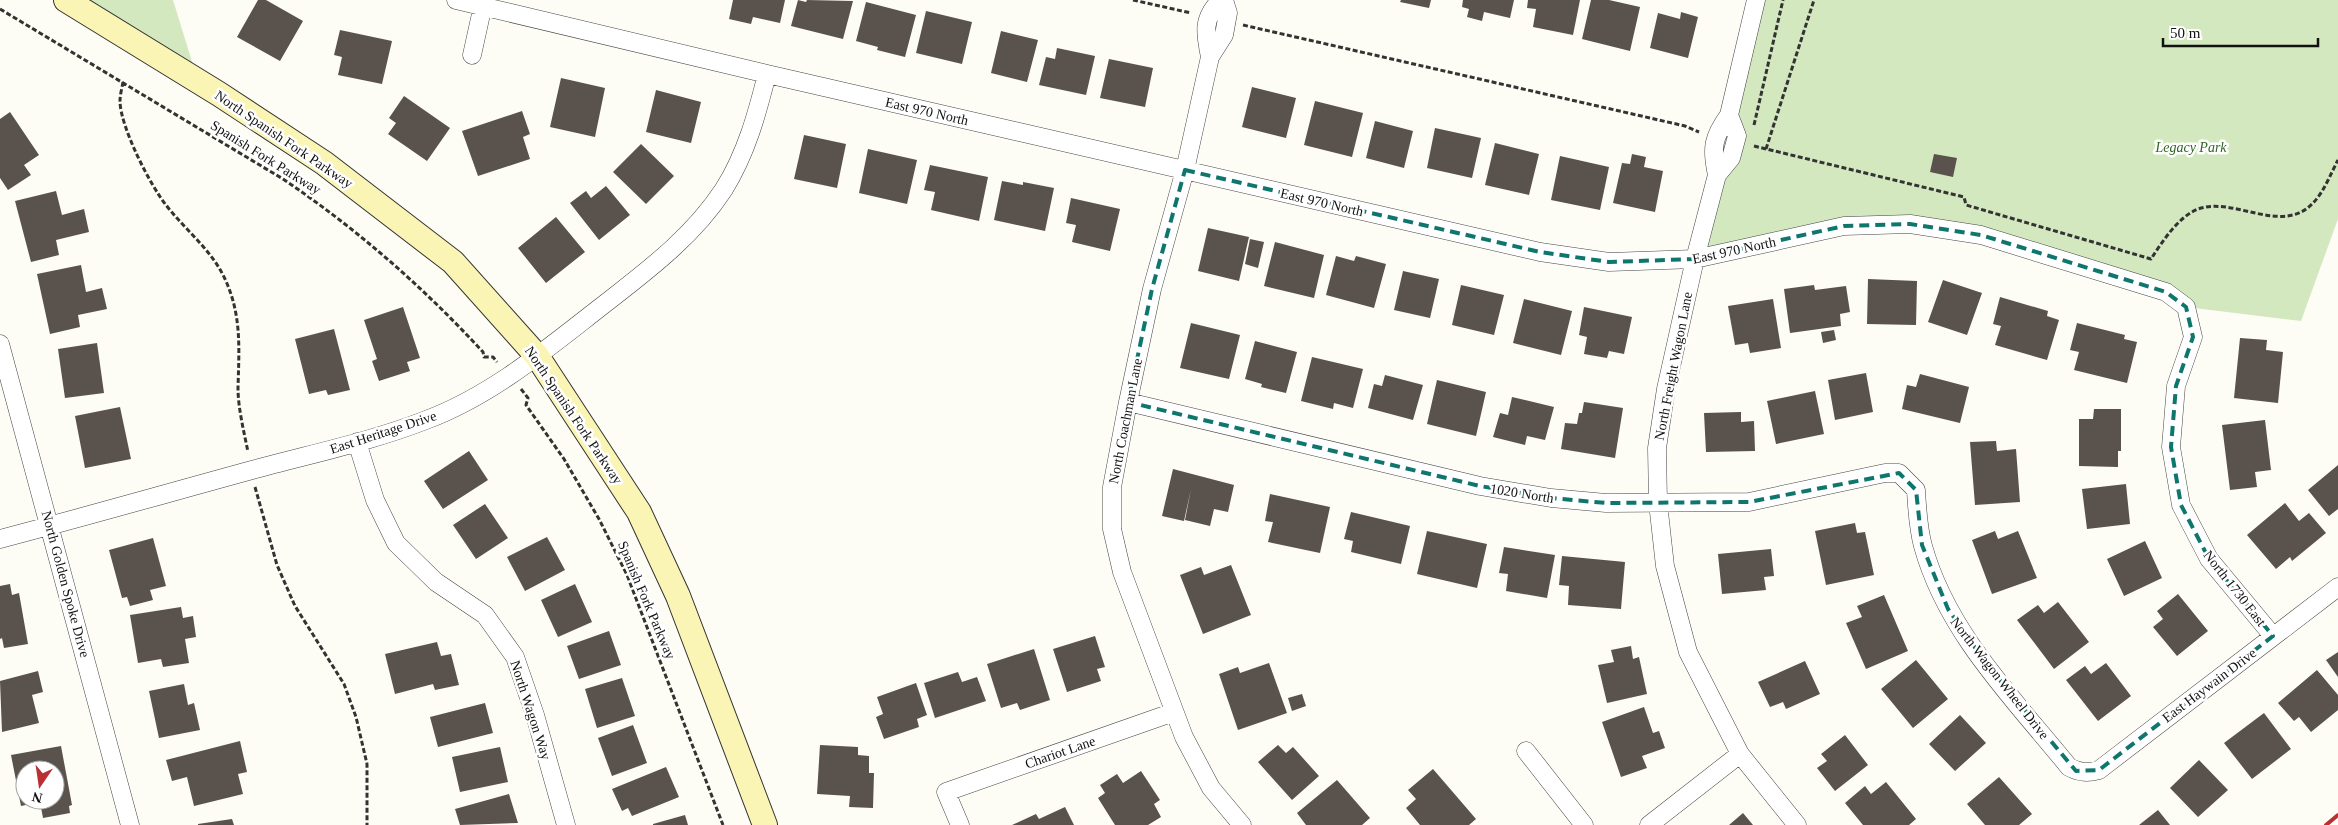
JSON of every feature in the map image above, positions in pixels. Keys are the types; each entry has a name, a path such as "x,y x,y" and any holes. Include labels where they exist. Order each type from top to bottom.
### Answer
{"street":[{"name":"North Spanish Fork Parkway","path":"66,0 219,94 324,163 453,262 537,356 639,512 678,596 765,825"},
{"name":"East 970 North","path":"456,0 767,74 1540,252 1609,262 1695,260 1844,226 1910,224 1981,235 2166,292 2186,307"},
{"name":"North Coachman Lane","path":"1222,0 1228,13 1224,35 1210,56 1185,170 1152,289 1128,402 1112,487 1112,530 1122,572 1184,737 1206,780 1242,825"},
{"name":"North Freight Wagon Lane","path":"1756,0 1729,115 1737,136 1731,158 1717,175 1695,260 1666,389 1657,448 1658,503 1665,566 1688,652 1740,754 1797,825"},
{"path":"472,55 483,6"},
{"name":"East Heritage Drive","path":"0,539 357,442 426,420 468,400 537,356 664,257 693,228 724,190 745,148 758,111 767,74"},
{"name":"North 1730 East","path":"2186,307 2193,337 2176,386 2171,447 2181,505 2209,559 2273,636"},
{"name":"North Golden Spoke Drive","path":"0,344 130,825"},
{"name":"1020 North","path":"1128,402 1480,486 1569,500 1606,503 1749,502 1885,473 1899,473 1916,490"},
{"name":"North Wagon Way","path":"357,442 375,500 396,543 436,582 485,615 515,657 535,715 566,825"},
{"name":"North Wagon Wheel Drive","path":"1916,490 1922,545 1936,583 1961,632 2069,767 2076,771"},
{"name":"East Haywain Drive","path":"2076,771 2088,773 2100,770 2338,587"},
{"name":"Chariot Lane","path":"960,825 946,792 1174,712"},
{"path":"1526,751 1584,825"},
{"path":"1649,825 1740,754"}],"path":[{"path":"1133,0 1197,15"},
{"path":"1753,129 1783,0"},
{"path":"1766,149 1814,0"},
{"name":"Spanish Fork Parkway","path":"0,9 283,179 324,207 366,240 444,310 483,352 484,357 493,357"},
{"path":"1238,24 1685,126 1704,133"},
{"path":"123,82 120,101 127,130 139,157 166,205 210,254 225,279 235,306 240,351 238,389 249,454"},
{"path":"1750,145 1964,196 1966,205 2151,259 2164,240 2185,217 2198,209 2218,207 2271,216 2301,212 2313,203 2338,160"},
{"name":"Spanish Fork Parkway","path":"528,398 526,405 564,459 599,519 627,575 723,825"},
{"path":"255,485 277,565 295,606 344,684 356,717 367,764 367,825"}],"highlighted area":[{"path":"1185,170 1540,252 1609,262 1695,259 1844,226 1910,224 1981,235 2166,292 2186,307 2193,337 2176,386 2171,447 2181,505 2209,559 2273,636 2099,770 2076,771 1988,666 1948,609 1922,545 1916,490 1899,473 1749,502 1606,503 1551,498 1480,486 1128,402 1152,289"}],"green space":[{"path":"66,0 173,0 198,81"},
{"name":"Legacy Park","path":"1754,0 2338,0 2338,219 2301,321 2186,307 2166,292 1910,224 1695,259"}],"building":[{"path":"258,0 266,0 303,21 280,61 237,37"},
{"path":"733,0 785,0 780,23 753,17 751,24 729,19"},
{"path":"798,0 806,2 807,0 853,1 843,39 791,26"},
{"path":"1401,0 1431,0 1429,8 1400,2"},
{"path":"1463,0 1514,0 1510,18 1484,12 1482,21 1467,17 1469,9 1462,7"},
{"path":"1528,0 1580,0 1573,35 1533,27 1536,9 1527,8"},
{"path":"1591,0 1609,0 1640,7 1630,51 1582,39"},
{"path":"866,2 916,15 905,57 877,50 878,47 856,41"},
{"path":"926,11 972,22 962,64 916,53"},
{"path":"1681,12 1698,17 1688,58 1650,48 1658,13 1680,19"},
{"path":"340,30 392,41 382,84 338,75 342,57 334,55"},
{"path":"1001,31 1038,40 1027,82 991,73"},
{"path":"1057,48 1095,56 1086,95 1039,85 1046,57 1055,59"},
{"path":"1109,59 1153,68 1145,107 1100,98"},
{"path":"561,78 605,88 595,137 550,127"},
{"path":"1252,87 1296,98 1286,138 1242,127"},
{"path":"656,90 701,102 691,143 646,132"},
{"path":"404,96 450,128 427,161 388,134 396,123 389,118"},
{"path":"1315,101 1363,113 1352,157 1304,145"},
{"path":"522,111 530,134 523,137 530,159 478,176 462,131"},
{"path":"10,112 39,155 24,165 31,175 8,190 0,178 0,119"},
{"path":"1375,121 1413,131 1404,168 1366,158"},
{"path":"1435,128 1481,138 1472,178 1427,168"},
{"path":"804,135 846,144 837,188 794,179"},
{"path":"1495,143 1539,154 1529,195 1485,185"},
{"path":"641,144 674,176 646,204 613,172"},
{"path":"868,149 917,160 907,204 859,193"},
{"path":"1632,154 1646,157 1644,167 1663,171 1655,212 1613,203 1622,163 1630,164"},
{"path":"1934,154 1957,158 1953,177 1930,172"},
{"path":"1560,156 1609,167 1600,210 1551,200"},
{"path":"930,165 988,177 979,221 931,210 935,192 924,190"},
{"path":"1002,181 1023,185 1023,182 1054,188 1045,231 994,220"},
{"path":"606,186 630,215 599,240 570,203 586,191 591,198"},
{"path":"56,191 62,215 84,209 89,232 56,240 59,255 31,262 15,201"},
{"path":"1071,198 1120,209 1110,251 1072,242 1076,225 1066,223"},
{"path":"556,217 585,252 546,283 518,248"},
{"path":"1208,228 1249,237 1239,281 1198,271"},
{"path":"1250,239 1264,242 1258,268 1245,264"},
{"path":"1275,242 1324,255 1314,298 1264,286"},
{"path":"1336,256 1354,261 1356,256 1386,264 1374,308 1326,295"},
{"path":"81,265 86,292 102,288 107,309 78,315 80,327 50,334 37,274"},
{"path":"1403,271 1439,279 1430,318 1394,310"},
{"path":"1868,279 1917,281 1916,325 1867,324"},
{"path":"1943,280 1982,293 1967,335 1928,322"},
{"path":"1461,285 1504,295 1494,335 1452,325"},
{"path":"1814,285 1815,290 1846,286 1850,312 1840,314 1841,326 1790,333 1784,289"},
{"path":"2000,297 2048,311 2047,316 2059,320 2047,360 1995,345 2001,326 1993,324"},
{"path":"1524,299 1572,311 1561,355 1513,343"},
{"path":"1773,299 1781,348 1750,353 1748,343 1735,345 1728,306"},
{"path":"403,307 420,358 407,362 410,371 379,381 372,361 377,359 364,320"},
{"path":"1584,307 1632,317 1624,354 1609,351 1607,358 1584,354 1587,337 1579,335"},
{"path":"1191,323 1240,335 1229,379 1180,368"},
{"path":"2077,323 2125,335 2124,339 2137,342 2127,383 2074,370 2079,352 2070,350"},
{"path":"334,329 350,390 328,395 326,390 309,394 295,339"},
{"path":"1834,330 1836,340 1823,343 1821,332"},
{"path":"2240,338 2267,340 2266,350 2283,352 2278,403 2234,398"},
{"path":"1255,341 1297,352 1286,393 1261,387 1262,384 1245,379"},
{"path":"97,343 104,393 65,398 58,349"},
{"path":"1312,357 1363,369 1353,408 1334,403 1333,409 1301,401"},
{"path":"1866,373 1873,412 1835,420 1828,380"},
{"path":"1920,374 1969,387 1960,423 1902,409 1907,385 1916,387"},
{"path":"1385,375 1423,385 1413,420 1368,408 1374,384 1382,386"},
{"path":"1437,380 1486,392 1476,436 1427,424"},
{"path":"1815,391 1824,434 1776,444 1767,401"},
{"path":"1512,397 1554,407 1545,440 1527,436 1525,445 1493,437 1500,413 1508,415"},
{"path":"1584,402 1623,408 1615,458 1561,449 1565,423 1577,424"},
{"path":"120,407 131,459 85,468 75,416"},
{"path":"2094,409 2121,409 2121,451 2118,451 2118,467 2079,466 2079,419 2093,419"},
{"path":"1741,412 1741,422 1754,421 1755,451 1706,452 1704,413"},
{"path":"2265,420 2271,470 2255,472 2257,487 2230,490 2222,425"},
{"path":"1996,441 1997,451 2016,449 2020,502 1975,505 1970,442"},
{"path":"469,451 488,480 443,509 424,481"},
{"path":"2338,465 2338,509 2329,516 2308,490"},
{"path":"1173,469 1234,485 1228,512 1214,509 1210,526 1185,520 1191,489 1184,521 1162,516"},
{"path":"2126,484 2130,524 2087,529 2082,489"},
{"path":"1270,494 1330,507 1320,553 1268,542 1273,522 1265,521"},
{"path":"2285,503 2299,521 2309,513 2326,533 2292,561 2290,557 2276,569 2247,535"},
{"path":"485,504 508,538 476,559 453,525"},
{"path":"1351,512 1410,526 1401,564 1351,552 1353,541 1344,539"},
{"path":"1855,523 1857,533 1865,532 1874,575 1826,585 1815,531"},
{"path":"1427,531 1487,544 1477,588 1417,574"},
{"path":"1995,531 1998,539 2018,531 2037,578 1992,594 1972,540"},
{"path":"547,537 565,570 525,591 507,557"},
{"path":"153,538 166,586 150,590 153,600 130,606 127,597 122,598 109,550"},
{"path":"2145,541 2162,578 2124,596 2107,559"},
{"path":"1504,547 1555,555 1547,598 1506,591 1508,574 1499,573"},
{"path":"1771,549 1774,576 1764,577 1766,590 1722,594 1718,554"},
{"path":"1562,556 1625,562 1621,609 1568,605 1569,586 1559,585"},
{"path":"1231,565 1251,615 1203,634 1180,575 1201,567 1204,575"},
{"path":"10,584 12,595 19,593 28,644 4,648 2,638 0,639 0,586"},
{"path":"575,584 592,622 558,637 541,600"},
{"path":"2178,594 2208,631 2177,656 2153,627 2163,619 2157,611"},
{"path":"1884,595 1908,651 1866,669 1846,623 1862,617 1857,606"},
{"path":"2058,602 2089,642 2054,669 2017,620 2038,605 2044,613"},
{"path":"181,607 183,618 193,616 196,637 185,639 189,663 163,667 161,659 138,663 130,615"},
{"path":"609,631 621,665 579,679 567,646"},
{"path":"1095,636 1105,667 1097,669 1101,681 1067,692 1053,649"},
{"path":"437,642 441,656 451,654 459,685 435,690 433,684 395,694 385,654"},
{"path":"1631,646 1633,659 1639,657 1647,694 1607,703 1598,665 1614,662 1611,650"},
{"path":"1034,649 1050,700 1020,710 1017,703 1001,708 987,664"},
{"path":"2338,652 2338,677 2326,660"},
{"path":"1916,660 1948,699 1913,728 1881,689"},
{"path":"1805,661 1820,694 1786,709 1783,702 1770,707 1758,682"},
{"path":"1269,663 1287,713 1238,730 1219,674 1238,667 1240,673"},
{"path":"2106,663 2131,696 2098,721 2066,680 2085,666 2091,674"},
{"path":"2317,670 2338,695 2338,710 2311,732 2299,717 2294,721 2278,703"},
{"path":"38,671 43,692 32,695 39,723 2,732 0,681"},
{"path":"958,672 962,682 977,677 986,701 935,718 924,683"},
{"path":"622,678 635,716 597,728 585,689"},
{"path":"916,683 927,715 917,719 919,727 884,739 876,717 883,714 877,697"},
{"path":"184,684 188,705 194,703 200,730 159,738 149,691"},
{"path":"1302,694 1306,706 1292,711 1288,698"},
{"path":"485,703 493,733 438,747 430,717"},
{"path":"1644,707 1653,733 1659,731 1665,748 1642,756 1647,768 1621,777 1602,722"},
{"path":"2264,713 2291,749 2252,779 2224,743"},
{"path":"1960,715 1986,743 1955,771 1929,744"},
{"path":"633,725 647,763 612,776 598,738"},
{"path":"1845,735 1868,765 1835,791 1817,768 1827,761 1821,754"},
{"path":"240,741 247,772 238,774 243,794 194,806 187,777 172,781 166,760"},
{"path":"820,745 858,747 858,755 869,756 869,773 874,773 873,808 849,807 850,796 817,794"},
{"path":"1278,745 1286,753 1293,747 1319,776 1292,800 1258,762"},
{"path":"61,746 64,760 15,760 15,775 11,755"},
{"path":"500,747 508,782 460,792 452,757"},
{"path":"2199,760 2228,790 2198,817 2170,788"},
{"path":"65,767 72,805 69,806 70,813 43,818 42,810 65,810"},
{"path":"666,767 679,797 632,816 628,808 622,811 612,789"},
{"path":"1433,769 1476,819 1469,825 1420,825 1406,808 1416,799 1408,790"},
{"path":"1141,771 1160,800 1154,804 1161,817 1148,825 1115,825 1098,798 1105,793 1100,785 1117,774 1123,783"},
{"path":"1999,777 2032,814 2019,825 1985,825 1967,804"},
{"path":"1337,780 1370,818 1362,825 1306,825 1297,813"},
{"path":"1886,782 1916,819 1909,825 1863,825 1845,803 1865,786 1871,794"},
{"path":"509,794 518,823 460,825 455,809"},
{"path":"1065,807 1074,825 1012,825 1036,814 1039,819"},
{"path":"2158,810 2170,825 2139,825"},
{"path":"1743,813 1753,825 1729,825"},
{"path":"685,815 688,825 653,825 653,824"},
{"path":"232,819 234,825 198,825 198,824"}],"railway":[{"path":"2326,825 2338,815"}]}
